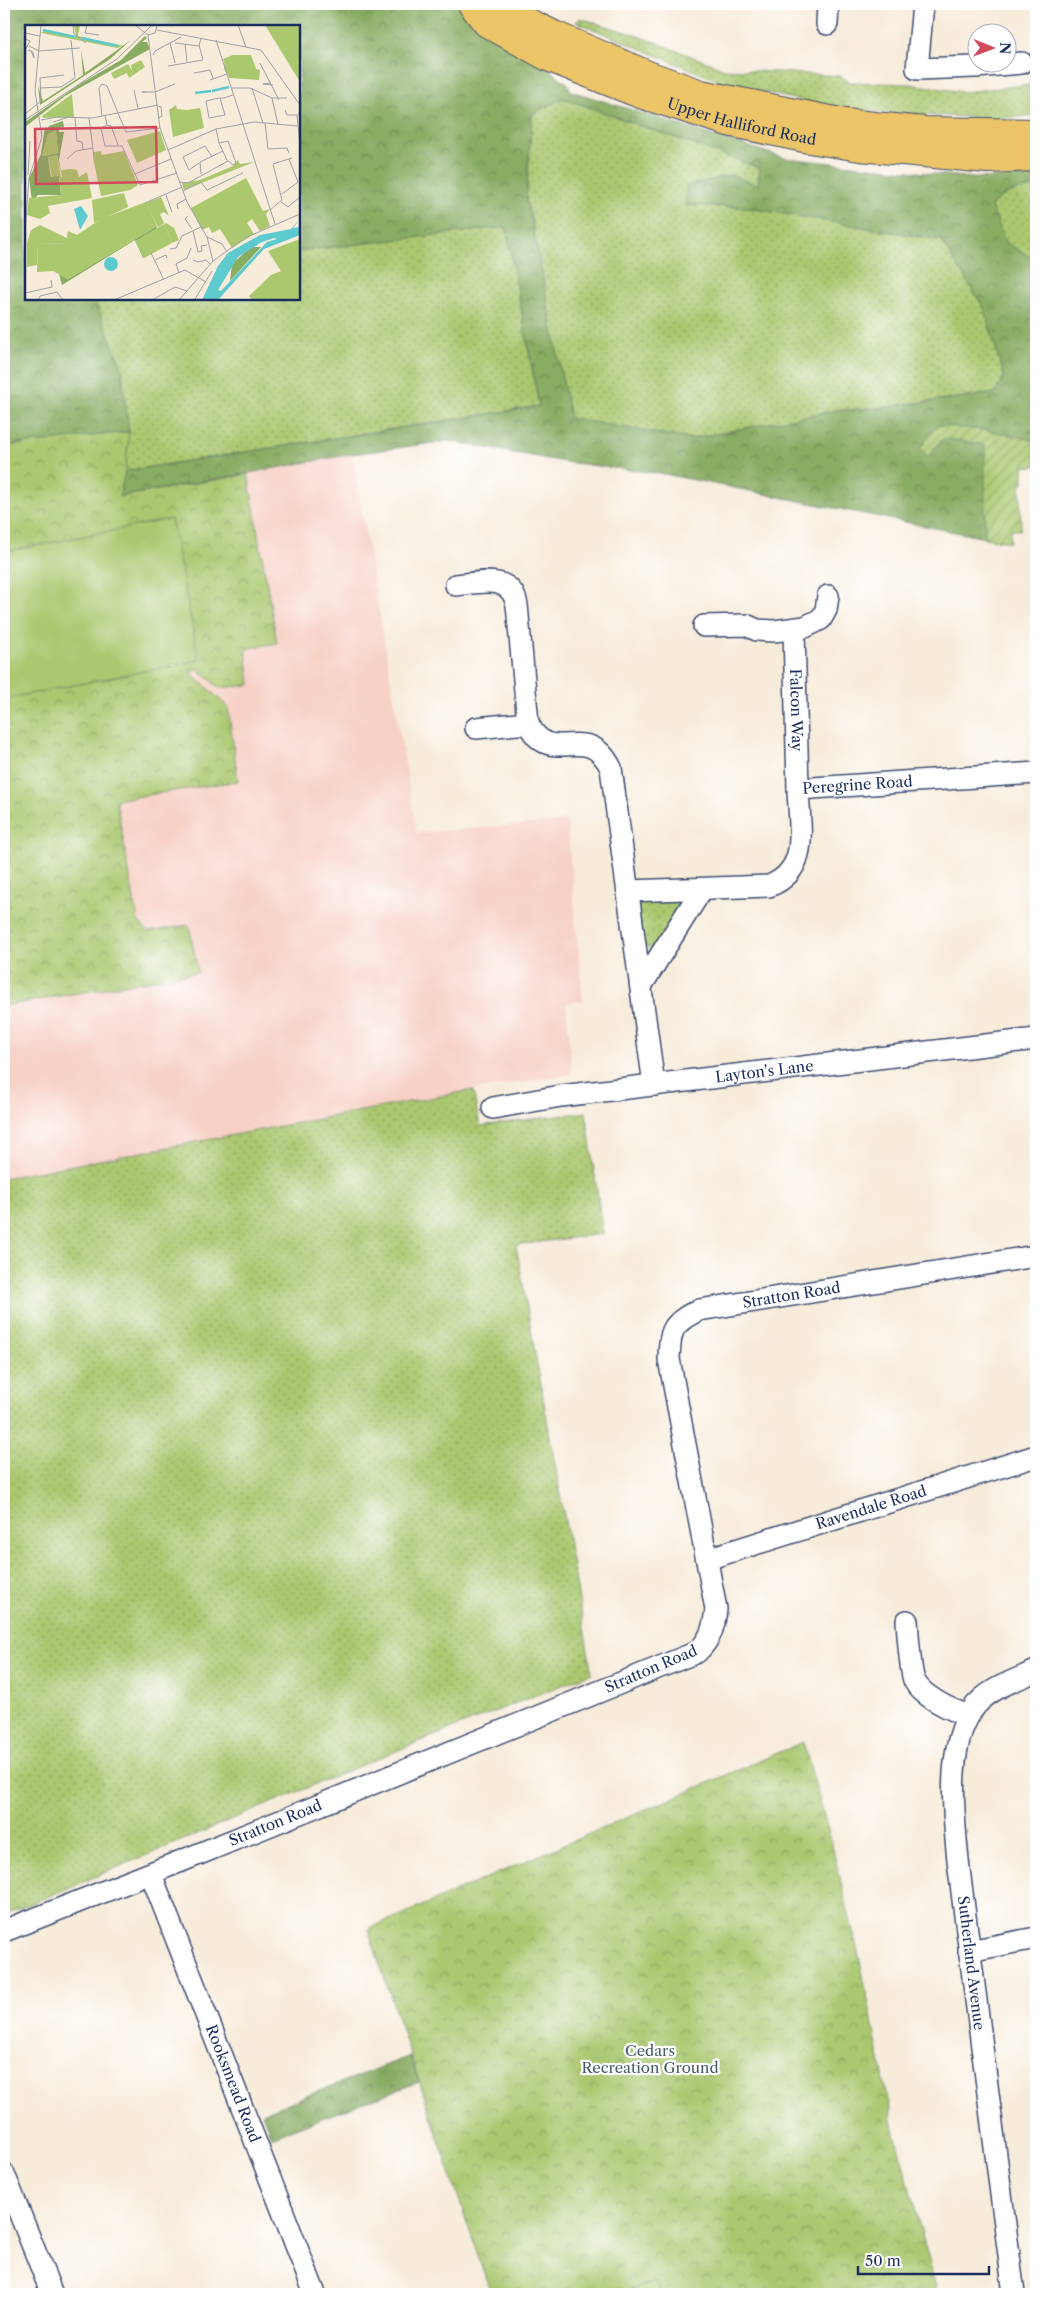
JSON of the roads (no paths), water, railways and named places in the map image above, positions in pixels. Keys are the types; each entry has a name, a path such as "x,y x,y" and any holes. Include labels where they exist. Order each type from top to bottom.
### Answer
{"main road":[{"name":"Upper Halliford Road","path":"472,4 487,23 548,58 640,94 728,122 808,139 869,148 988,159 1036,157"},
{"name":"Upper Halliford Road","path":"484,4 494,6 554,35 648,75 701,94 845,123 924,131 1036,133"}],"street":[{"path":"923,4 917,69 975,68 1022,63"},
{"path":"456,585 502,584 510,588 515,596 528,724 533,733 549,745 582,744 593,747 604,755 611,768 654,1085"},
{"path":"704,626 746,625 757,630 794,630 813,624 820,618 826,610 828,596"},
{"name":"Falcon Way","path":"794,630 798,789"},
{"path":"476,728 528,724"},
{"name":"Peregrine Road","path":"628,891 769,886 781,882 791,873 799,851 798,789 1036,773"},
{"path":"640,986 702,889"},
{"name":"Layton's Lane","path":"493,1108 561,1096 1036,1039"},
{"name":"Stratton Road","path":"4,1931 151,1874 698,1652 708,1642 714,1627 716,1609 669,1360 670,1335 676,1324 686,1316 699,1310 1036,1256"},
{"name":"Ravendale Road","path":"707,1559 1036,1456"},
{"path":"907,1621 914,1680 926,1694 953,1711 968,1715"},
{"name":"Sutherland Avenue","path":"1014,2294 955,1831 955,1764 962,1728 968,1715 980,1700 994,1690 1036,1671"},
{"name":"Rooksmead Road","path":"151,1874 316,2294"},
{"path":"970,1951 1036,1938"},
{"path":"4,2174 52,2294"}],"park label":[{"name":"Cedars Recreation Ground","path":"650,2060"}]}
